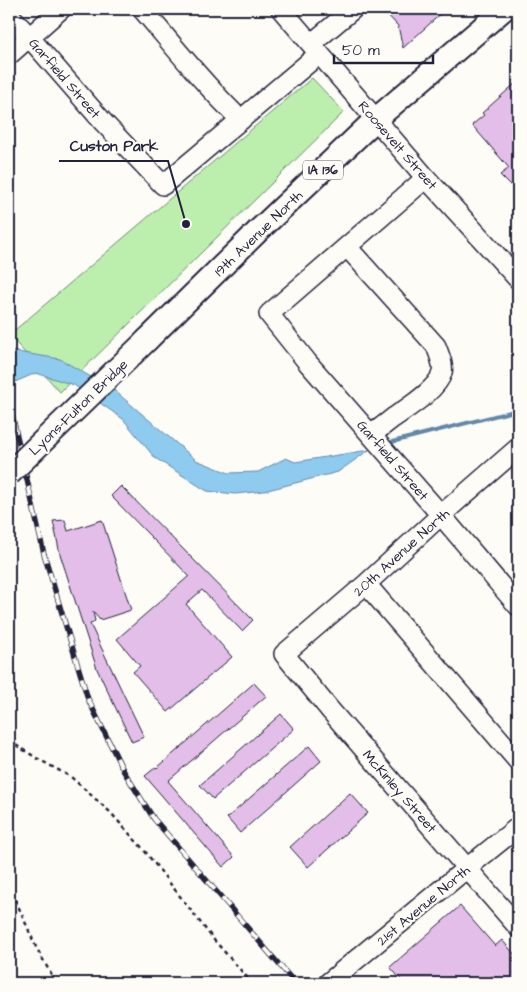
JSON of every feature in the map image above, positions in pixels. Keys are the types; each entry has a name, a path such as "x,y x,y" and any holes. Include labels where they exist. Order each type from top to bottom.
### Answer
{"main road":[{"name":"19th Avenue North","path":"148,339 376,119 504,9"},
{"name":"Lyons-Fulton Bridge","path":"9,474 148,339"}],"street":[{"path":"9,54 61,9"},
{"path":"142,9 223,103 241,120 315,49 353,9"},
{"name":"Roosevelt Street","path":"281,9 426,178 518,279"},
{"name":"Garfield Street","path":"9,14 104,124 163,185 241,120"},
{"path":"371,435 424,396 442,373 441,360 436,346 347,247 426,178"},
{"name":"Garfield Street","path":"347,247 269,314 308,363 518,606"},
{"name":"20th Avenue North","path":"284,654 366,584 518,448"},
{"path":"366,584 518,761"},
{"name":"McKinley Street","path":"284,654 330,710 518,927"},
{"name":"21st Avenue North","path":"328,983 518,827"}],"path":[{"path":"9,741 71,777 110,812 144,850 214,940 252,983"},
{"path":"9,884 36,947 56,983"}],"green space":[{"path":"312,78 344,112 60,392 9,335"}],"water":[{"path":"9,352 60,359 115,391 196,460 229,473 258,472 286,458 295,462 369,450 338,472 264,491 235,494 207,491 155,458 123,419 74,385 36,373 15,382 9,381"}],"building":[{"path":"382,9 446,9 403,48 398,26"},
{"path":"518,81 518,182 512,187 500,175 509,168 472,125 484,115 482,113"},
{"path":"121,486 253,620 242,631 202,590 186,604 232,657 168,712 133,672 140,666 117,639 189,576 111,496"},
{"path":"65,520 68,531 102,520 131,610 100,620 93,612 95,621 90,624 144,737 132,742 97,669 60,554 53,521"},
{"path":"254,683 266,696 168,781 234,857 223,867 145,776 157,768"},
{"path":"281,714 294,729 213,799 200,785"},
{"path":"309,746 321,761 240,833 227,818"},
{"path":"350,793 368,813 308,867 290,847"},
{"path":"460,906 495,946 502,940 516,956 512,959 518,966 518,983 498,983 492,976 484,983 404,983 390,967"}],"waterway":[{"path":"392,442 518,410"}],"railway":[{"path":"9,401 44,554 88,699 123,770 154,819 295,983"}],"place":[{"name":"Custon Park","path":"186,224"}]}
